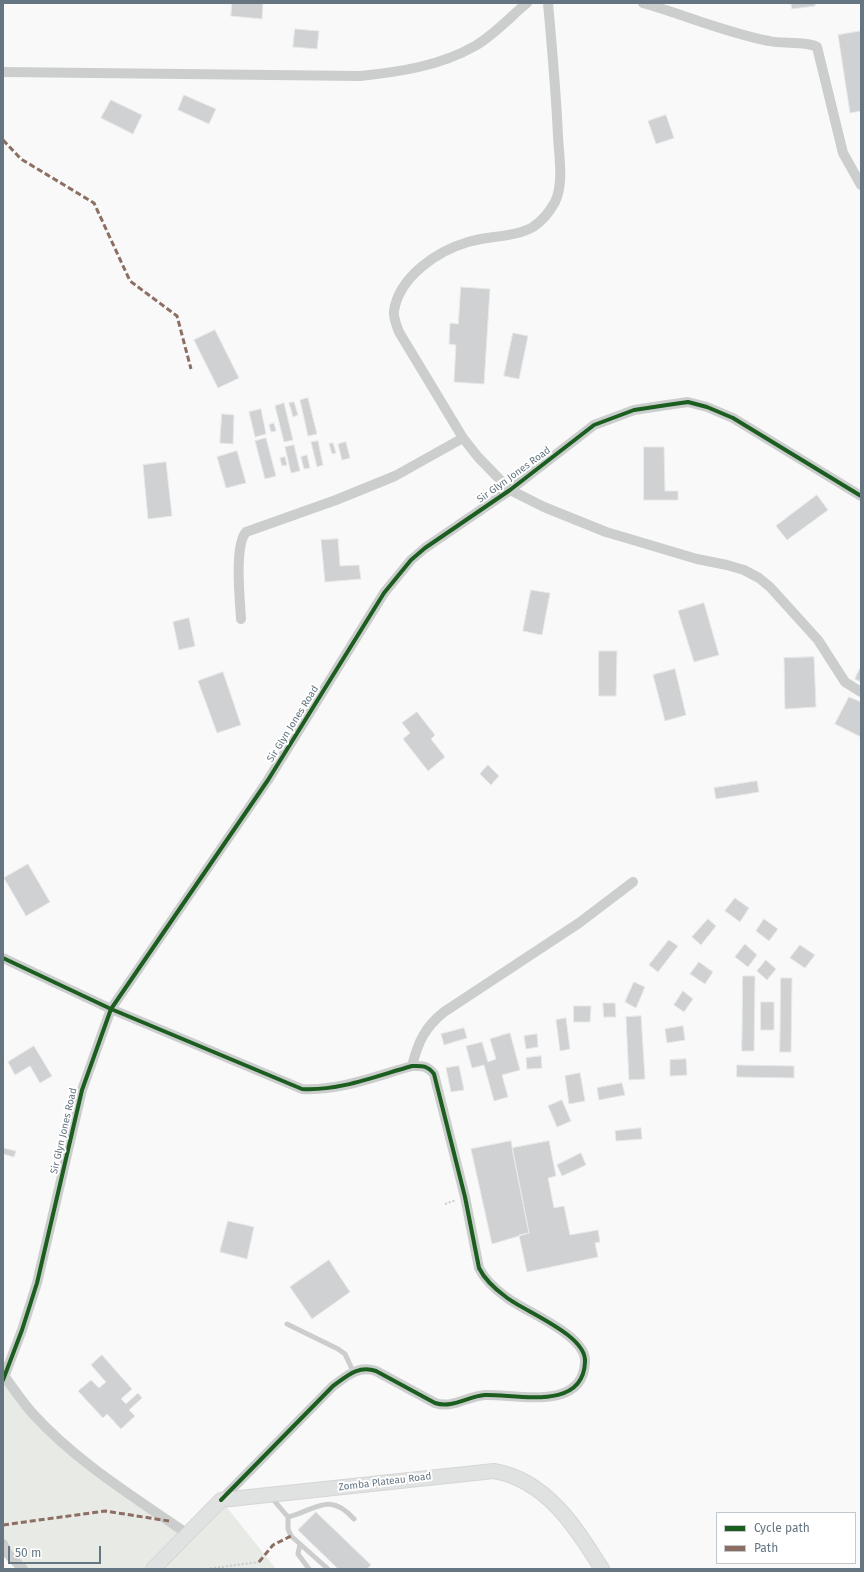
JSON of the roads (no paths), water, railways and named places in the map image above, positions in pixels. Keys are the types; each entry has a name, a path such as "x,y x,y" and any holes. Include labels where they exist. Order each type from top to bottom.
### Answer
{"street":[{"path":"3,72 352,76 389,73 416,68 450,58 475,46 527,3"},
{"path":"548,3 555,75 560,174 555,202 547,214 533,227 468,242 432,260 413,274 397,301 394,312 399,332 463,438 478,457 510,490 550,510 606,532 697,559 744,570 759,578 770,587 818,640 845,682 861,692"},
{"path":"643,3 762,40 785,44 815,46 819,50 843,153 861,185"},
{"name":"Sir Glyn Jones Road","path":"4,1378 22,1330 37,1283 82,1090 111,1009 268,780 396,576 426,548 510,490 594,425 634,410 688,402 706,407 733,418 861,496"},
{"path":"241,619 239,576 240,542 246,532 336,500 396,476 463,438"},
{"path":"412,1066 416,1047 424,1031 432,1021 579,923 633,882"},
{"path":"3,958 111,1009 302,1089 318,1090 336,1088 412,1066 423,1066 430,1068 434,1074 465,1197 479,1268 483,1276 507,1298 562,1331 578,1344 583,1351 586,1362 577,1383 565,1393 551,1398 486,1395 442,1406 369,1368 353,1371 333,1386 221,1500 186,1533 153,1569"},
{"path":"4,1378 34,1415 78,1455 123,1491 186,1533"},
{"name":"Zomba Plateau Road","path":"221,1500 270,1496 494,1470 510,1474 533,1485 556,1506 576,1528 602,1569"},
{"path":"3,1544 8,1554 23,1569"}],"lane":[{"path":"287,1324 338,1349 345,1354 353,1371"},
{"path":"270,1496 288,1517 288,1529 291,1536 328,1569"},
{"path":"288,1517 298,1515 313,1507 330,1504 344,1508 354,1519"},
{"path":"300,1544 298,1554 309,1569"}]}
